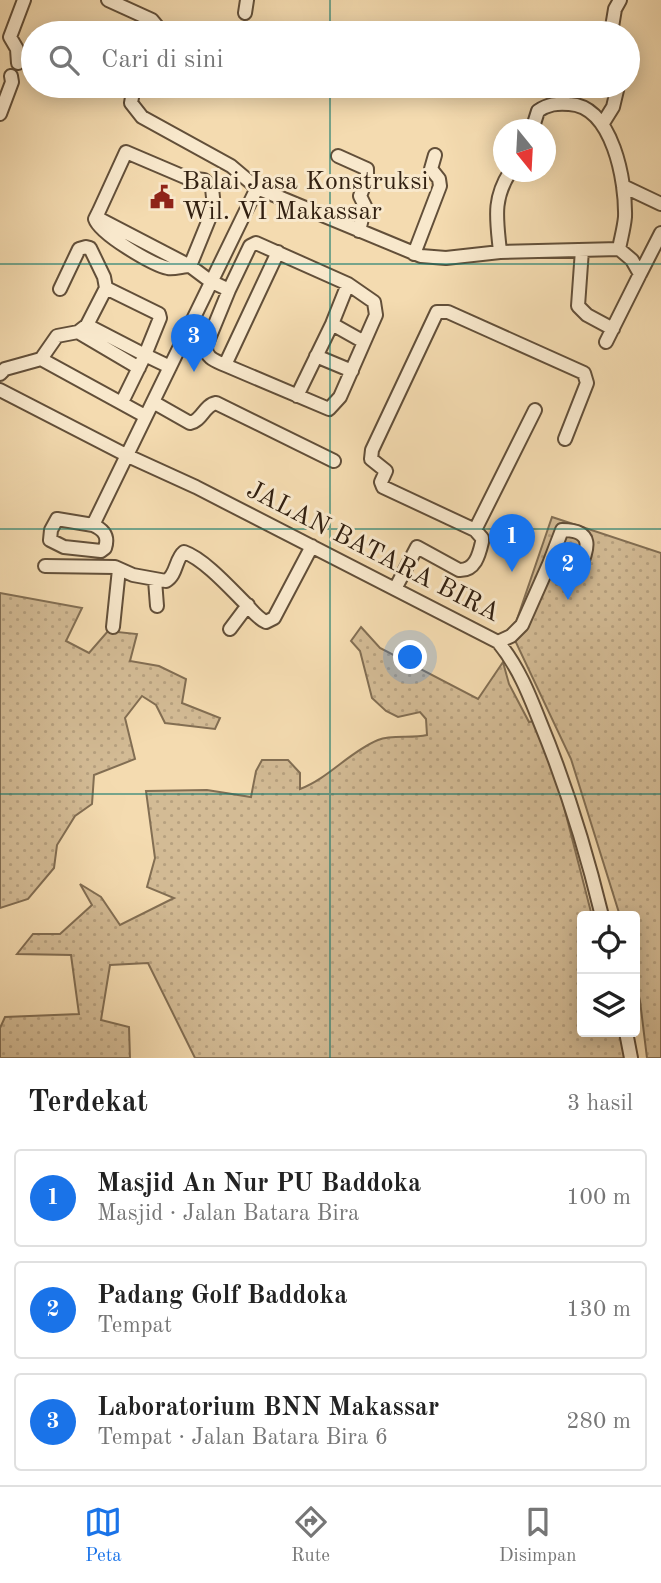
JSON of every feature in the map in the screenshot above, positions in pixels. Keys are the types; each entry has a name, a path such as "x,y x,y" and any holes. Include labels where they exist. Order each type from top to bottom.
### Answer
{"street":[{"path":"18,64 17,49 10,37 24,0"},
{"path":"108,0 153,21"},
{"path":"613,21 620,0"},
{"path":"0,114 12,82 11,76"},
{"path":"132,98 131,103 142,117 231,166 257,188 414,254 446,258 500,252 619,249 632,260 640,274"},
{"path":"603,123 616,98"},
{"path":"535,119 538,111 547,105 582,106 603,123 612,141 622,186 625,217 619,249"},
{"path":"190,266 214,207 212,188 204,180 187,178 126,152 96,217 190,266 210,281 229,290"},
{"path":"414,254 440,186 439,179 431,169 435,155"},
{"path":"338,156 367,169 367,178 360,196 365,206 359,231"},
{"path":"500,252 496,204 504,182"},
{"path":"622,186 661,204"},
{"path":"93,525 257,188"},
{"path":"606,342 661,233"},
{"path":"258,243 348,284 372,299 376,306 376,315 340,397 329,409 211,359 205,350 229,290 253,244 258,243"},
{"path":"60,289 79,249 90,248 104,277 106,288 83,329"},
{"path":"582,250 579,306 584,313 613,329"},
{"path":"225,365 278,253"},
{"path":"297,396 348,284"},
{"path":"106,288 159,314 160,318 122,402"},
{"path":"395,589 417,547 459,570 471,568 482,542 475,530 383,487 381,482 386,471 371,459 372,450 437,312 448,312 584,373 587,383 565,439"},
{"path":"332,324 364,342"},
{"path":"0,374 5,369 41,359 57,336 83,329 170,367"},
{"path":"83,329 139,368"},
{"path":"316,356 352,370"},
{"path":"41,359 145,416"},
{"name":"JALAN BATARA BIRA","path":"0,390 498,642 507,652 524,684 555,759 577,823 601,911"},
{"path":"153,402 190,423 196,421 210,404 216,403 334,461"},
{"path":"475,530 534,410"},
{"path":"45,566 119,569 155,580 170,579 180,555 184,552 196,556 263,622 271,620 312,546"},
{"path":"498,642 511,636 523,625 549,564"},
{"path":"113,627 119,569"},
{"path":"155,580 158,606"},
{"path":"230,629 248,605"},
{"path":"627,1037 631,1058"}],"shaded area":[{"path":"552,517 661,553 661,1058 647,1058 640,1001 640,911 618,911 571,759 512,634"},
{"path":"0,593 82,608 66,641 89,653 108,631 137,634 130,661 159,666 186,679 182,703 220,718 215,729 165,723 156,705 142,696 125,718 135,759 94,775 92,804 75,816 57,845 54,868 28,899 0,908"},
{"path":"361,627 380,648 478,699 503,662 509,684 529,722 539,720 545,733 591,911 577,911 577,1037 623,1037 628,1058 195,1058 148,963 110,965 101,1020 129,1027 130,1058 0,1058 0,1028 5,1017 79,1014 71,955 17,954 33,934 60,934 92,905 80,884 101,897 120,925 174,898 147,887 155,858 146,791 207,790 251,797 256,771 262,760 288,760 300,773 300,789 378,740 427,735 426,719 420,712 398,717 386,711 372,698 360,651 351,641"}],"place":[{"name":"Balai Jasa Konstruksi Wil. VI Makassar","path":"162,197"},
{"name":"Laboratorium BNN Makassar","path":"194,372"},
{"name":"Masjid An Nur PU Baddoka","path":"512,572"},
{"name":"Padang Golf Baddoka","path":"568,600"}]}
